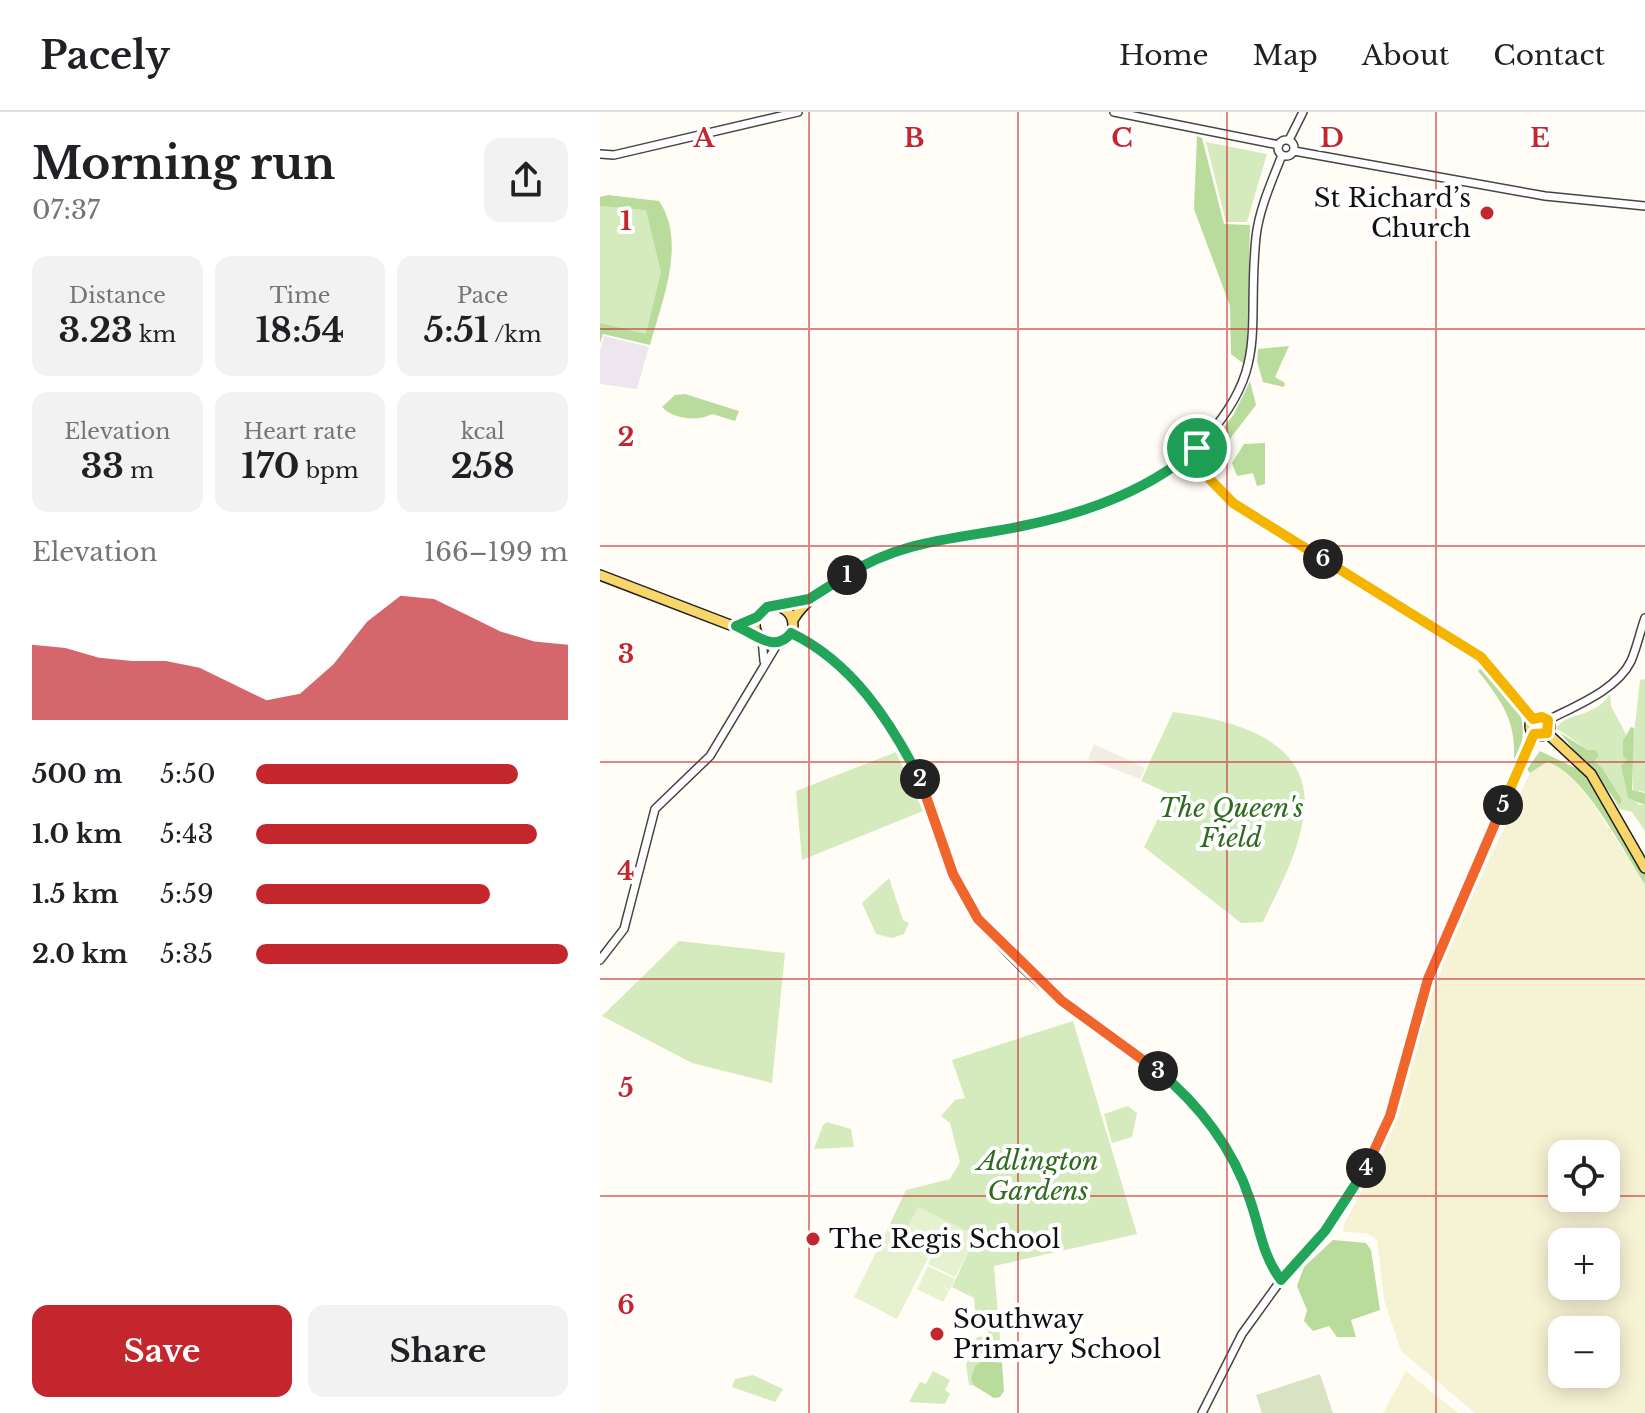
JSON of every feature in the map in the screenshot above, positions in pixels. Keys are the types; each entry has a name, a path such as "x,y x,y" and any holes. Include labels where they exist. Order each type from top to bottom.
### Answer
{"main road":[{"path":"1180,462 1181,447 1191,444 1197,448 1199,456 1195,464"},
{"path":"736,626 757,617 767,607 809,599 862,565 895,549 1067,514 1140,486 1180,462 1195,464 1233,503 1481,657 1533,719"},
{"path":"600,575 682,609 778,643 791,633 793,620 809,599"},
{"path":"778,606 789,612 793,620"},
{"path":"757,617 761,637"},
{"path":"1533,719 1542,717 1548,720 1547,733"},
{"path":"1533,719 1530,725 1534,734 1547,733 1591,774 1645,868"}],"street":[{"path":"600,154 622,153 798,112"},
{"path":"1114,112 1279,145 1289,140 1303,112"},
{"path":"1289,140 1294,151"},
{"path":"1197,448 1237,398 1248,368 1253,347 1256,236 1282,155 1279,145"},
{"path":"1282,155 1289,156 1294,151"},
{"path":"1294,151 1568,200 1645,206"},
{"path":"1548,720 1588,700 1620,675 1631,660 1645,618"},
{"path":"791,633 818,648 864,690 887,720 919,777 953,874 978,919 1062,1001 1169,1080 1205,1118 1244,1184 1262,1246 1281,1280"},
{"path":"761,637 764,663"},
{"path":"600,960 624,929 655,809 710,756 778,643"},
{"path":"1202,1413 1242,1334 1281,1280 1349,1198 1381,1137 1428,979 1534,734"}],"shaded area":[{"path":"604,336 649,347 637,389 600,384 600,351"},
{"path":"1094,744 1145,768 1140,779 1088,759"},
{"path":"1547,762 1557,765 1579,782 1645,884 1645,1413 1475,1413 1401,1351 1384,1300 1377,1240 1367,1233 1344,1232 1343,1226 1383,1151 1429,1000 1464,913 1530,773"},
{"path":"1406,1371 1458,1413 1383,1413"}],"green space":[{"path":"1197,136 1202,138 1224,224 1250,225 1244,364 1231,354 1230,306 1194,209"},
{"path":"1206,142 1267,154 1247,222 1226,222"},
{"path":"608,195 659,201 667,217 672,253 670,272 650,345 603,334 600,343 600,323 646,334 661,272 646,210 600,206 600,197"},
{"path":"647,200 667,272 649,341 602,329 600,335 600,206"},
{"path":"1289,346 1275,377 1285,383 1284,387 1263,382 1257,361 1258,349"},
{"path":"1250,381 1256,405 1229,440 1222,443 1215,439 1234,414"},
{"path":"685,394 739,411 735,421 712,414 686,418 662,407 675,395"},
{"path":"1265,443 1265,484 1257,486 1253,473 1237,476 1232,463 1244,444"},
{"path":"1483,666 1520,714 1522,738 1513,773 1512,729 1503,707 1478,671"},
{"path":"1645,679 1645,792 1633,790 1632,751 1640,680"},
{"path":"1610,694 1611,706 1627,736 1624,746 1627,761 1621,765 1638,805 1645,805 1645,831 1632,812 1619,809 1588,750 1556,728 1567,719 1597,707"},
{"name":"The Queen's Field","path":"1173,712 1241,727 1281,750 1295,766 1303,787 1302,827 1288,869 1263,922 1241,923 1144,847 1170,794 1141,781"},
{"path":"1631,727 1634,728 1632,790 1645,793 1645,805 1628,798 1621,765 1627,760 1623,756 1623,741"},
{"path":"1560,733 1588,750 1596,750 1599,756 1594,761 1602,768 1622,800 1620,805"},
{"path":"1540,751 1586,773 1645,873 1645,884 1602,814 1575,781 1547,762 1530,773 1527,769"},
{"path":"896,752 923,811 802,860 796,791"},
{"path":"889,878 903,920 909,923 904,934 892,938 876,934 862,903"},
{"path":"679,941 785,953 772,1083 692,1063 602,1016"},
{"name":"Adlington Gardens","path":"1073,1021 1137,1234 994,1266 1002,1363 984,1361 971,1379 973,1385 969,1385 966,1365 977,1337 988,1336 988,1330 977,1330 974,1298 952,1287 976,1236 903,1235 888,1228 906,1190 950,1179 960,1162 950,1123 941,1116 955,1100 965,1098 952,1060"},
{"path":"1128,1106 1137,1113 1132,1137 1112,1143 1104,1114"},
{"path":"827,1122 851,1129 854,1147 814,1149"},
{"path":"918,1207 977,1236 955,1277 928,1264 935,1251 932,1250 897,1319 854,1297 888,1228 903,1235"},
{"path":"1333,1240 1366,1243 1371,1250 1380,1310 1351,1320 1356,1337 1337,1337 1329,1326 1313,1331 1304,1321 1307,1310 1297,1286 1304,1267"},
{"path":"928,1266 955,1279 950,1290 941,1286 949,1291 943,1302 917,1289"},
{"path":"984,1361 1002,1363 1004,1391 1000,1397 994,1398 973,1385 971,1379 976,1365"},
{"path":"933,1371 950,1380 945,1390 950,1394 945,1404 909,1402 920,1382 926,1384"},
{"path":"1320,1374 1333,1413 1262,1413 1256,1395"},
{"path":"753,1375 783,1389 775,1402 732,1387 735,1379"}],"place":[{"name":"St Richard’s Church","path":"1487,213"},
{"name":"The Regis School","path":"813,1239"},
{"name":"Southway Primary School","path":"937,1334"}],"route":[{"path":"1191,444 1197,448 1199,459 1195,464 1215,489 1481,657 1533,719 1539,716 1545,718 1550,726 1545,734 1534,734 1437,957 1390,1116 1367,1166 1325,1231 1281,1280 1262,1246 1251,1201 1232,1159 1195,1106 1169,1080 1062,1001 990,932 970,908 953,874 919,777 890,724 864,690 806,640 791,633 778,643 767,642 736,626 747,624 767,607 809,599 862,565 895,549 936,538 1020,526 1067,514 1117,496 1164,474 1180,462 1178,453 1184,445 1191,444"}]}
